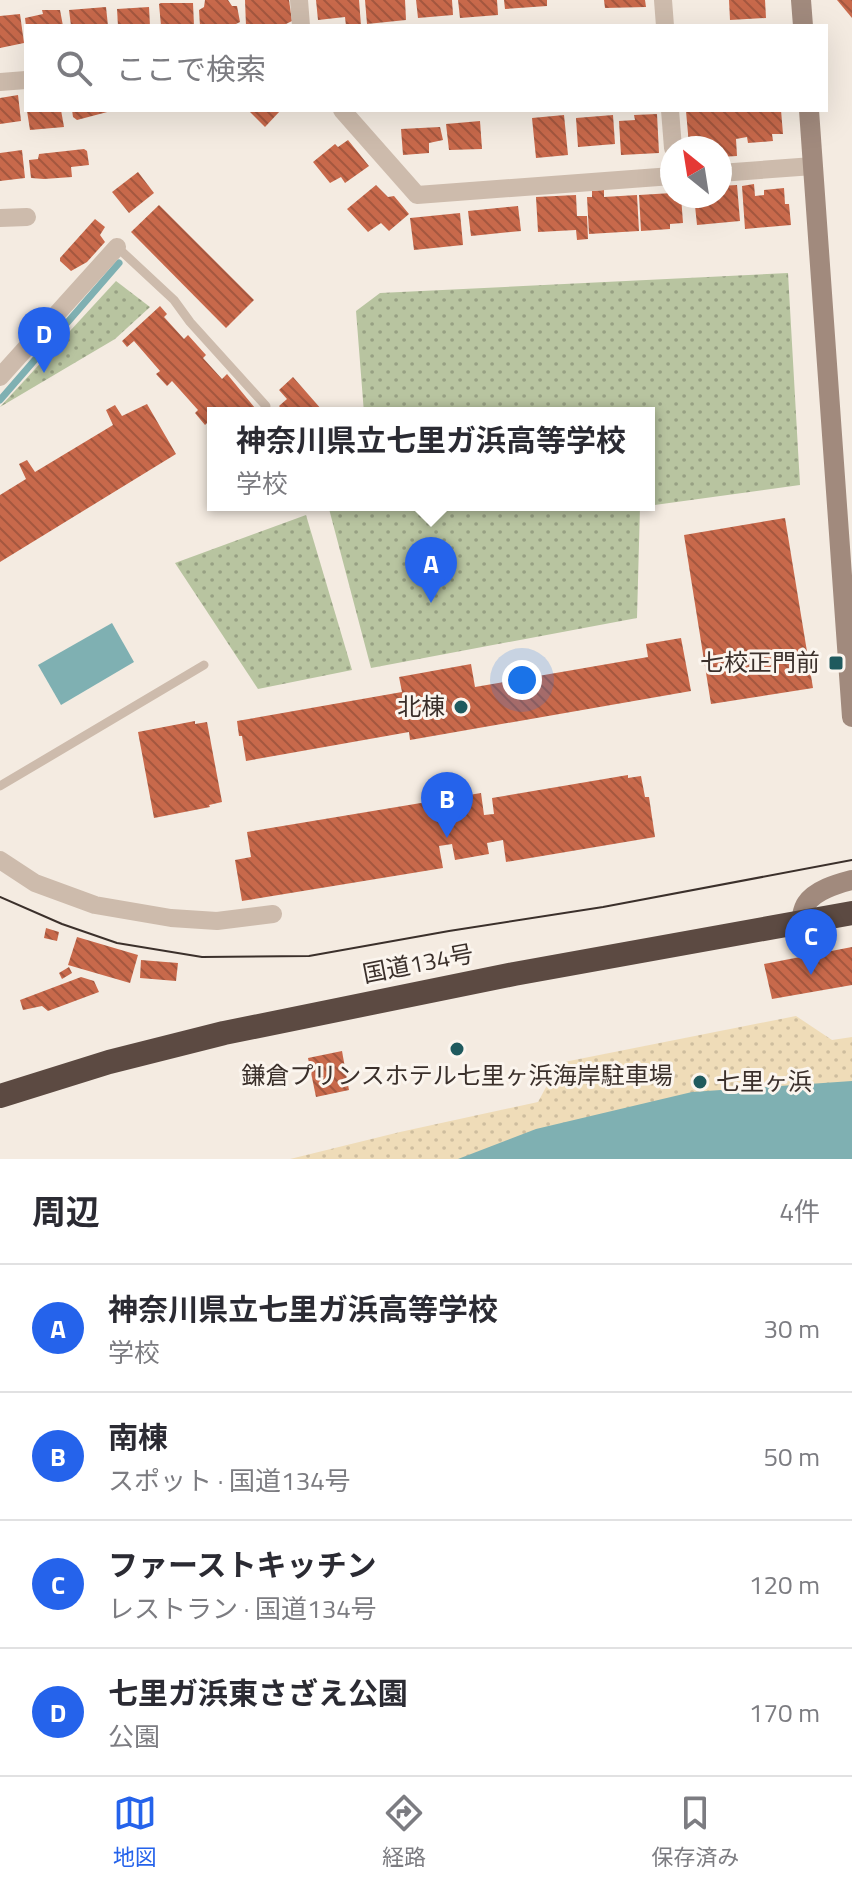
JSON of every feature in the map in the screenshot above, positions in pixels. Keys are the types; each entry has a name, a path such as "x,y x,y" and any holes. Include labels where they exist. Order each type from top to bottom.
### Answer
{"highway":[{"name":"国道134号","path":"0,1096 109,1062 224,1033 514,974 852,913"}],"street":[{"path":"299,0 301,24"},
{"path":"663,0 665,24"},
{"path":"801,0 803,24"},
{"path":"0,82 24,80"},
{"path":"344,112 417,195 660,177"},
{"path":"670,112 672,136"},
{"path":"809,112 852,717"},
{"path":"732,172 813,166"},
{"path":"0,218 27,217"},
{"path":"0,377 117,247"},
{"path":"0,860 35,883 95,905 171,918 217,921 273,914"},
{"path":"800,922 806,904 819,893 852,880"}],"lane":[{"path":"117,247 174,300 266,406"},
{"path":"0,786 204,665"}],"sand":[{"name":"七里ヶ浜","path":"796,1016 832,1040 852,1037 852,1101 549,1159 290,1159 538,1102 559,1063"}],"green space":[{"path":"788,273 800,485 655,505 655,407 364,407 356,311 380,293"},
{"path":"116,281 150,307 115,339 0,407"},
{"path":"330,511 640,511 637,618 371,668"},
{"path":"306,515 352,670 258,689 175,563"}],"water":[{"path":"112,623 134,662 61,705 38,665"},
{"path":"852,1081 852,1159 458,1159 536,1129 692,1092"}],"building":[{"path":"205,0 228,0 232,6 237,6 240,22 200,24 199,10 204,7"},
{"path":"245,0 289,0 292,21 286,24 246,24"},
{"path":"316,0 359,0 361,24 346,24 345,17 318,20"},
{"path":"365,0 405,0 406,20 367,24"},
{"path":"416,0 452,0 453,15 418,18"},
{"path":"458,0 497,0 498,15 460,18"},
{"path":"504,0 547,0 547,6 505,9"},
{"path":"604,0 645,0 646,7 605,8"},
{"path":"729,0 765,0 766,18 730,20"},
{"path":"837,0 852,0 852,18"},
{"path":"193,3 194,24 161,24 159,4"},
{"path":"106,7 108,24 71,24 69,10"},
{"path":"149,7 150,24 118,24 117,9"},
{"path":"42,10 60,10 63,24 26,24 25,18 43,14"},
{"path":"20,14 24,43 0,48 0,16"},
{"path":"18,95 21,121 0,124 0,98"},
{"path":"27,112 61,112 64,127 30,130"},
{"path":"72,112 107,112 77,120"},
{"path":"250,112 279,112 265,127"},
{"path":"686,112 781,112 783,134 772,134 773,141 748,143 747,137 736,139 737,156 732,156 732,136 688,136"},
{"path":"657,114 659,153 621,155 619,121 635,120 634,115"},
{"path":"564,115 568,155 536,158 532,118"},
{"path":"613,115 615,144 578,147 576,118"},
{"path":"480,121 482,149 449,150 446,124"},
{"path":"440,127 443,140 429,143 429,153 403,155 401,129"},
{"path":"348,140 369,166 345,183 341,177 330,183 313,162 335,144 338,147"},
{"path":"84,149 89,165 71,167 72,177 31,178 29,160 38,159 39,154"},
{"path":"22,150 25,178 0,181 0,153"},
{"path":"138,172 154,193 129,213 112,192"},
{"path":"754,184 755,196 764,195 764,190 784,188 791,225 745,229 742,186"},
{"path":"376,185 388,197 394,196 409,214 389,231 381,223 368,232 347,209"},
{"path":"732,185 737,185 740,221 697,225 695,208 732,208"},
{"path":"604,190 604,197 637,195 639,231 589,234 587,197 592,197 592,191"},
{"path":"660,194 660,208 682,208 683,223 670,224 670,229 641,231 639,195"},
{"path":"576,195 577,216 587,216 588,239 577,240 576,230 538,232 536,197"},
{"path":"159,205 254,300 226,328 131,232"},
{"path":"518,206 521,231 471,236 468,211"},
{"path":"460,213 463,245 414,250 410,218"},
{"path":"95,219 105,227 100,235 105,242 87,262 71,271 60,258"},
{"path":"160,306 167,314 164,317 184,339 188,335 222,379 227,374 254,407 207,407 205,425 195,413 198,410 172,381 167,386 156,374 160,371 134,341 127,347 122,341"},
{"path":"293,377 319,407 280,407 287,399 279,390"},
{"path":"147,404 176,454 0,562 0,495 26,479 19,464 27,460 35,472 113,425 106,410 115,405 122,416"},
{"path":"785,518 813,688 711,704 684,535"},
{"name":"北棟","path":"681,638 691,691 410,740 409,732 246,761 242,736 239,736 237,721 402,692 399,677 471,664 475,687 648,657 646,644"},
{"path":"195,721 195,724 207,722 222,802 154,818 138,732"},
{"path":"628,775 628,778 641,776 645,797 649,797 655,837 506,862 503,840 487,843 489,854 455,860 452,844 439,846 443,868 242,901 235,860 251,857 247,832 481,793 484,815 494,814 492,798"},
{"path":"46,928 59,932 57,941 44,938"},
{"path":"77,937 138,955 130,983 68,965"},
{"path":"852,947 852,985 772,999 764,964"},
{"path":"141,960 178,963 176,981 140,978"},
{"path":"69,967 72,973 62,979 59,973"},
{"path":"81,977 94,981 99,992 48,1011 42,1006 23,1010 20,1000"},
{"path":"342,1051 349,1090 316,1097 308,1058"}],"waterway":[{"path":"0,400 119,263"}],"tram line":[{"path":"0,897 62,924 117,943 202,957 309,956 603,907 852,860"}],"place":[{"name":"七里ガ浜東さざえ公園","path":"44,373"},
{"name":"神奈川県立七里ガ浜高等学校","path":"431,603"},
{"name":"七校正門前","path":"836,663"},
{"name":"北棟","path":"461,707"},
{"name":"南棟","path":"447,838"},
{"name":"ファーストキッチン","path":"811,975"},
{"name":"鎌倉プリンスホテル七里ヶ浜海岸駐車場","path":"457,1049"},
{"name":"七里ヶ浜","path":"700,1082"}]}
